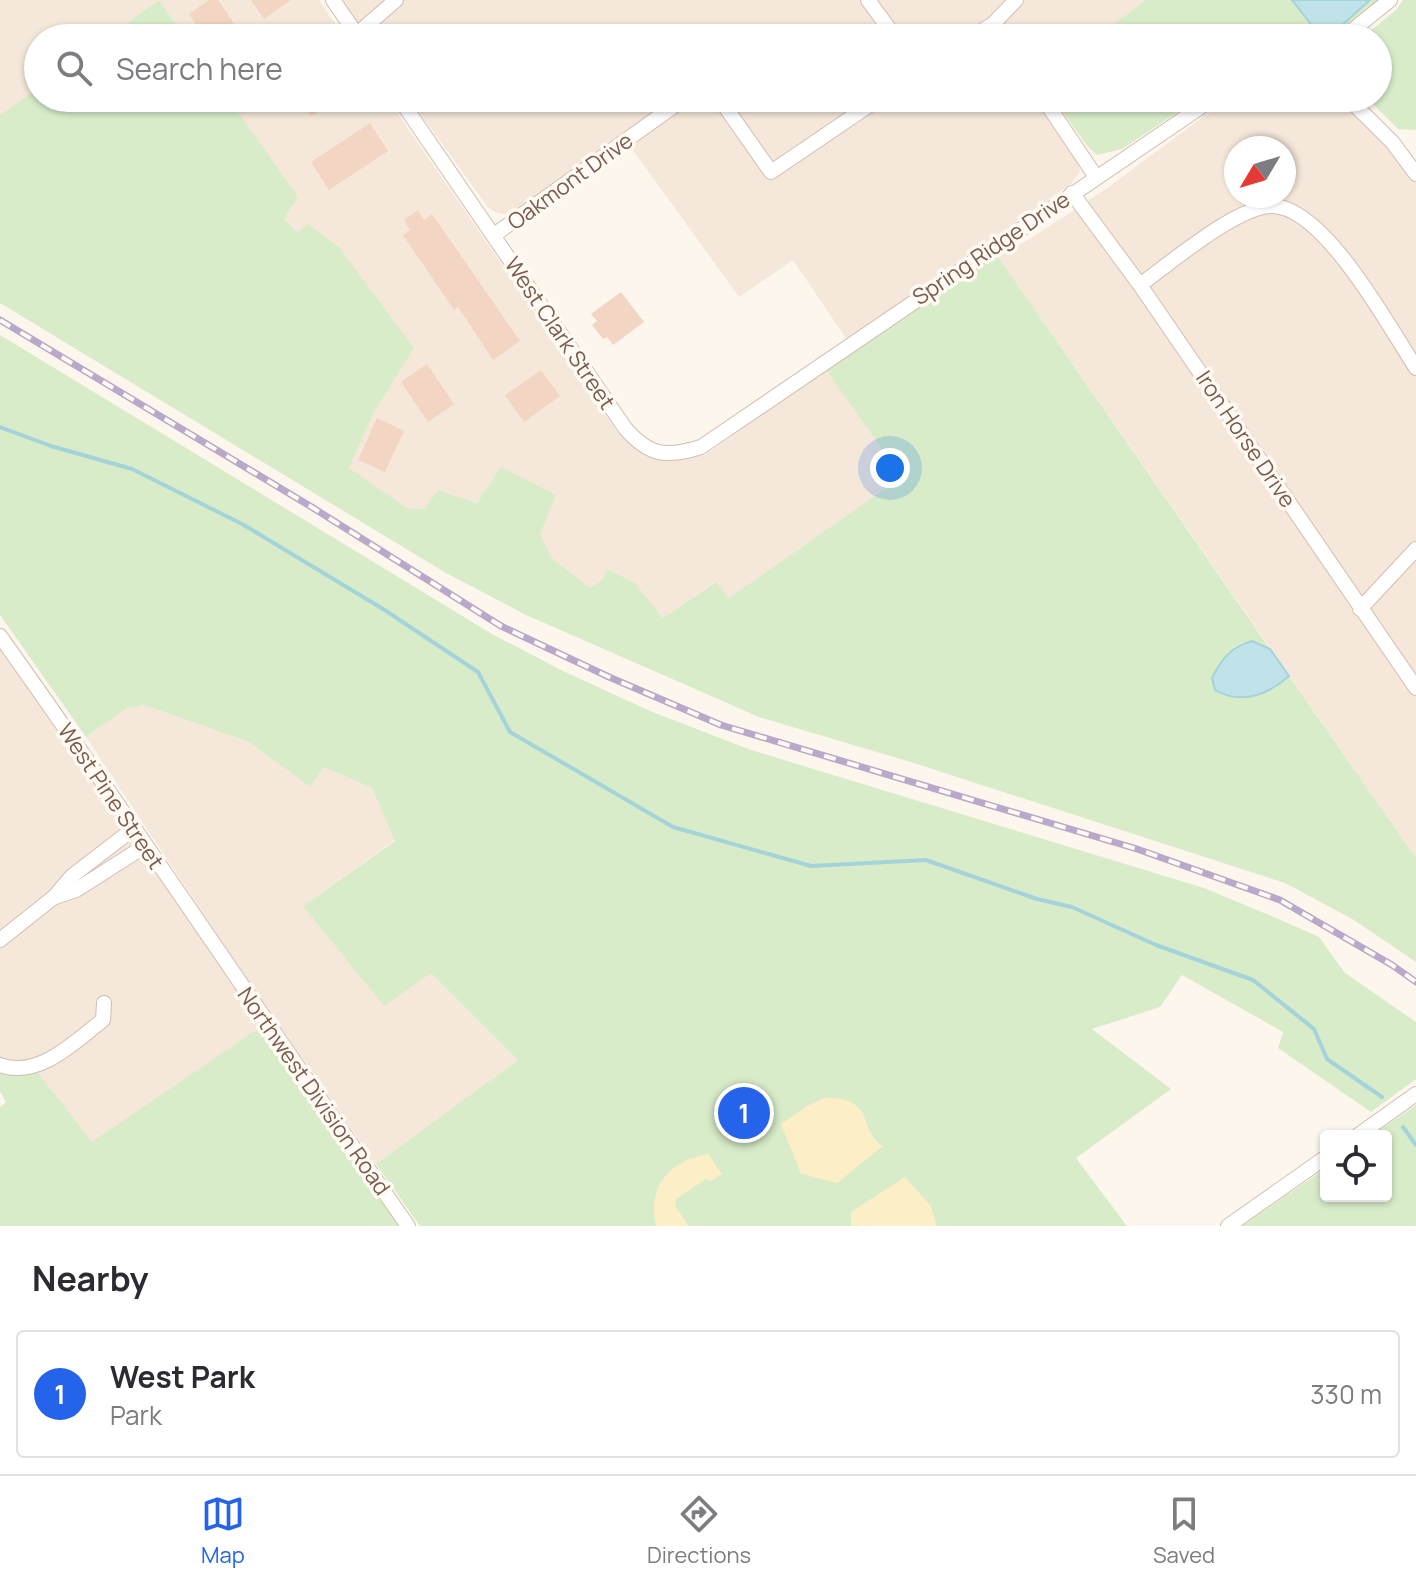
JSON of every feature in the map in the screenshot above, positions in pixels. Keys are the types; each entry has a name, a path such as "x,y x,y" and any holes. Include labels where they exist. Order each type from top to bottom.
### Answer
{"street":[{"path":"333,0 350,24"},
{"path":"371,24 396,0"},
{"path":"868,0 886,24"},
{"path":"993,24 1016,0"},
{"path":"1360,24 1390,0"},
{"name":"West Clark Street","path":"409,112 625,428 647,449 671,454 701,447 769,400"},
{"name":"Oakmont Drive","path":"494,235 665,112"},
{"path":"729,112 771,172 859,112"},
{"path":"1052,112 1096,177"},
{"name":"Spring Ridge Drive","path":"769,400 1193,112"},
{"path":"1362,112 1393,143 1416,174"},
{"name":"Iron Horse Drive","path":"1072,193 1140,285 1416,688"},
{"path":"1140,285 1209,234 1246,213 1273,206 1306,218 1337,249 1416,368"},
{"path":"1360,609 1416,549"},
{"name":"West Pine Street","path":"0,636 82,751 220,956"},
{"path":"0,940 54,897 72,876 133,829"},
{"path":"54,897 76,890 145,846"},
{"name":"Northwest Division Road","path":"220,956 408,1226"},
{"path":"0,1065 15,1069 31,1067 58,1055 103,1020 104,1003"},
{"path":"1365,1130 1416,1094"},
{"path":"1228,1226 1320,1161"}],"shaded area":[{"path":"0,0 159,0 126,24 24,24 24,98 0,115"},
{"path":"159,0 319,0 335,24 176,24"},
{"path":"341,0 1146,0 1114,24 358,24"},
{"path":"235,112 397,112 618,433 645,456 667,461 705,455 826,370 903,477 729,598 715,582 663,618 635,583 608,569 602,580 590,588 551,557 502,467 477,503 438,490 424,509 407,508 348,468 374,412 298,233 284,217"},
{"path":"419,112 1043,112 1078,163 1080,171 1072,183 847,340 793,260 739,297 622,135 513,213 495,212 487,206"},
{"path":"1211,112 1354,112 1401,161 1416,183 1416,858 997,255 1028,240 1106,189"},
{"path":"0,649 262,1026 92,1143 38,1074 0,1071"},
{"path":"144,705 249,742 310,787 324,767 372,788 395,840 303,906 431,973 518,1060 376,1164 230,954 86,737 127,708"}],"green space":[{"path":"159,0 176,24 126,24"},
{"path":"1146,0 1292,0 1311,24 1114,24"},
{"path":"1370,0 1381,0 1353,24 1343,24"},
{"path":"1403,0 1416,0 1416,130 1398,129 1381,112 1392,112 1392,24 1379,24"},
{"path":"24,98 24,112 238,112 298,197 284,218 298,233 308,224 339,247 414,348 374,412 349,468 407,508 424,509 438,490 477,503 501,467 556,495 540,534 551,557 590,588 602,580 608,569 635,583 663,618 716,582 729,598 902,477 826,370 997,255 1270,649 1251,641 1232,649 1212,678 1215,690 1276,688 1289,676 1416,858 1416,962 1354,920 1285,883 914,763 759,717 526,615 446,573 0,303 0,115"},
{"path":"1063,112 1178,112 1122,149 1097,155"},
{"path":"0,335 492,634 650,711 751,750 1204,888 1319,937 1345,973 1416,1022 1416,1079 1371,1112 1278,1048 1283,1032 1182,975 1160,1007 1092,1029 1171,1089 1076,1158 1127,1226 420,1226 376,1164 518,1060 431,973 384,1006 303,906 395,841 372,788 324,767 310,787 249,742 144,705 127,708 86,737 0,615"},
{"path":"262,1026 400,1226 0,1226 0,1107 6,1102 0,1091 0,1071 38,1073 92,1142"},
{"path":"1416,1105 1416,1226 1242,1226 1320,1172 1320,1202 1392,1202 1392,1130 1380,1130"}],"sand":[{"path":"824,1098 852,1103 864,1116 875,1140 883,1146 837,1183 801,1174 781,1124"},
{"path":"708,1154 722,1174 711,1181 706,1179 676,1199 675,1206 689,1226 656,1226 655,1199 664,1178 682,1163"},
{"path":"905,1177 931,1206 937,1226 851,1226 851,1212"}],"water":[{"path":"1292,0 1370,0 1343,24 1311,24"},
{"path":"1252,641 1270,649 1289,676 1254,696 1235,697 1215,690 1212,678 1223,660 1238,646"}],"building":[{"path":"209,0 218,0 234,24 196,24 189,14"},
{"path":"251,0 291,0 264,19"},
{"path":"370,123 388,151 329,190 311,162"},
{"path":"418,210 424,220 432,214 520,341 493,360 458,307 454,310 403,235 410,230 404,220"},
{"path":"621,292 644,322 613,345 607,337 603,339 592,325 597,321 591,314"},
{"path":"427,364 454,404 428,422 401,382"},
{"path":"541,370 560,396 524,422 505,395"},
{"path":"377,418 404,431 385,472 358,460"}],"waterway":[{"path":"0,427 51,446 132,469 244,525 383,609 478,672 510,732 673,827 811,866 926,860 1037,899 1072,907 1156,945 1253,980 1314,1029 1327,1059 1382,1097"},
{"path":"1403,1127 1416,1145"}],"railway":[{"path":"0,320 310,506 501,626 609,677 721,725 1137,849 1280,900 1416,982"}],"place":[{"name":"West Park","path":"744,1113"}]}
